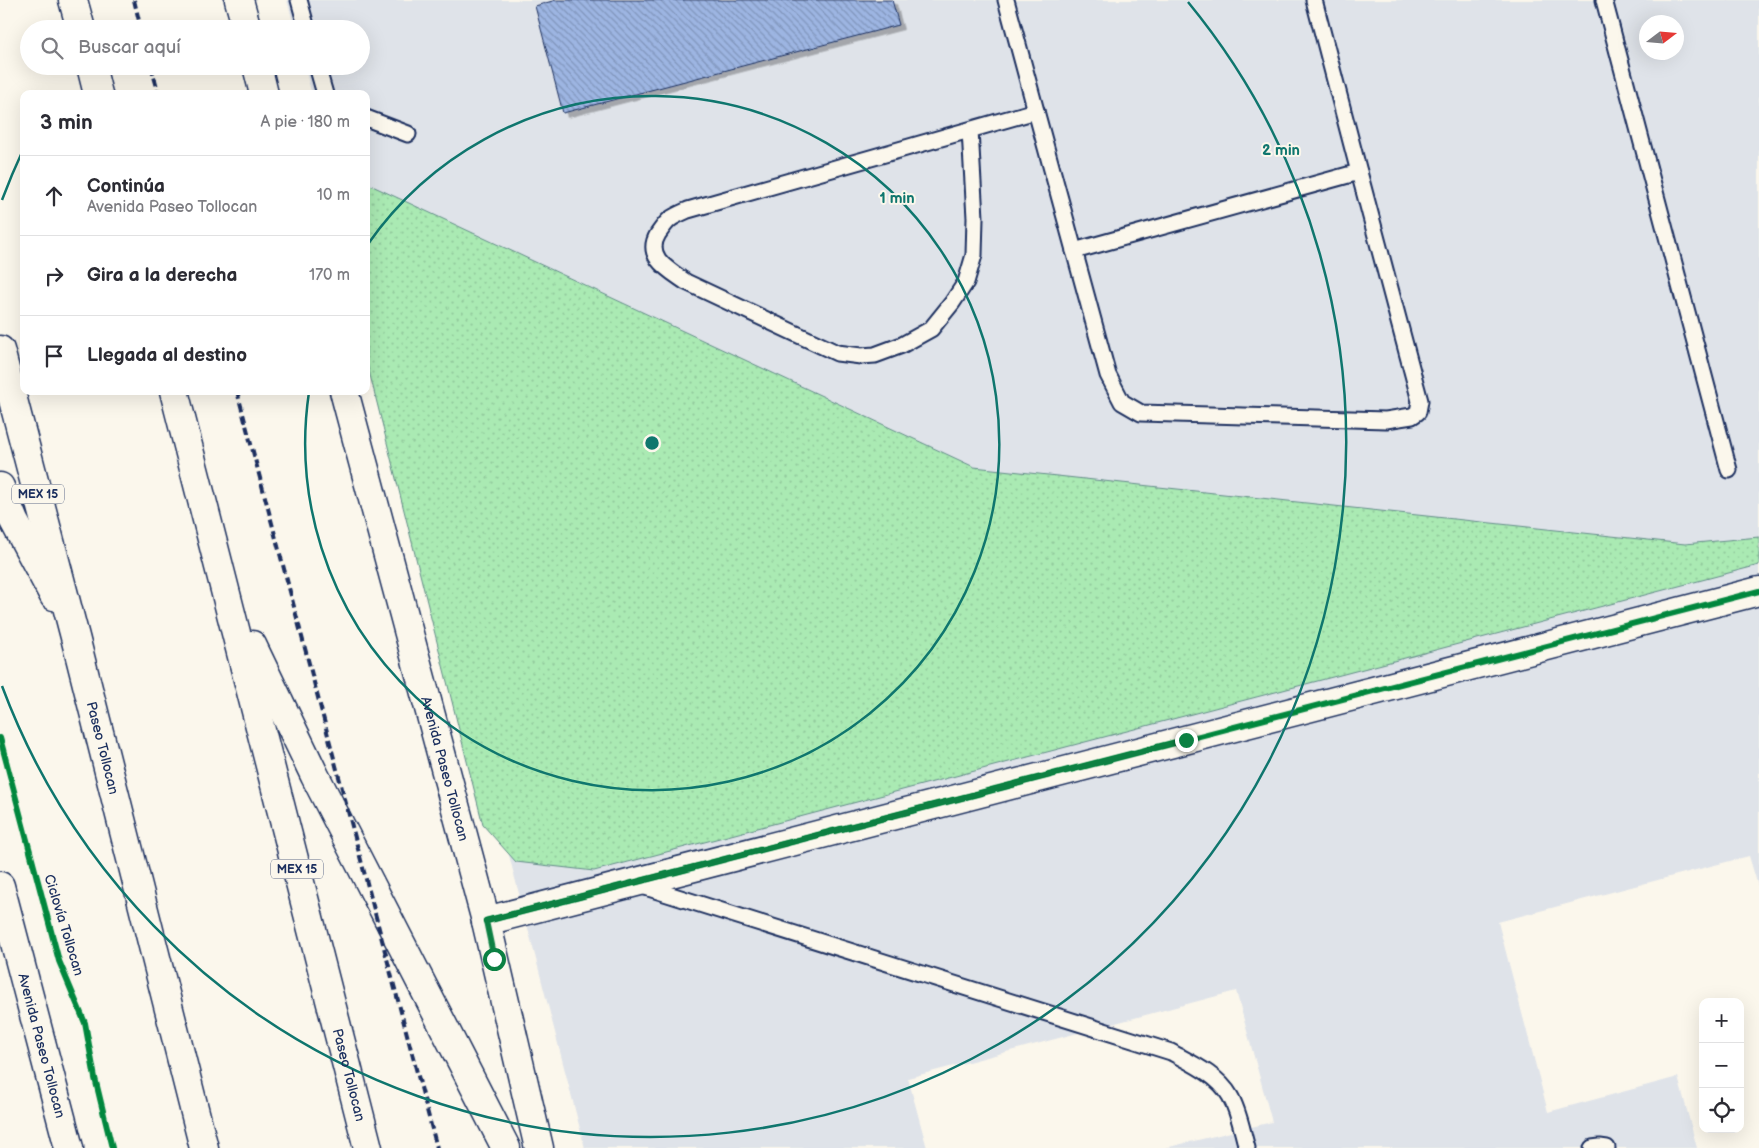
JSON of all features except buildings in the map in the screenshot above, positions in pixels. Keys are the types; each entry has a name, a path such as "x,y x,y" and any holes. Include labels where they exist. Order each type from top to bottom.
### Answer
{"main road":[{"path":"73,0 79,20"},
{"path":"87,0 89,20"},
{"path":"239,0 245,20"},
{"path":"259,75 263,90"},
{"name":"Paseo Tollocan","path":"0,350 204,1148"},
{"name":"Paseo Tollocan","path":"175,395 368,1148"},
{"name":"Avenida Paseo Tollocan","path":"345,395 486,921 539,1148"},
{"path":"0,487 14,521 75,638"},
{"path":"225,589 315,776 506,1148"},
{"path":"486,921 1759,591"},
{"name":"Avenida Paseo Tollocan","path":"0,886 68,1148"}],"lane":[{"path":"300,0 305,20"},
{"path":"1006,0 1108,375 1122,402 1141,414 1386,420 1412,416 1418,412 1420,402 1314,0"},
{"path":"1604,0 1729,470"},
{"path":"320,75 324,90"},
{"path":"970,130 974,255 966,282 952,304 931,329 902,345 875,354 861,356 838,353 686,282 664,266 654,252 653,243 668,219 688,210 1036,111"},
{"path":"370,120 408,134"},
{"path":"1074,250 1359,172"},
{"path":"632,883 1171,1052 1191,1062 1212,1077 1230,1096 1238,1115 1247,1148"},
{"path":"1592,1148 1607,1148"}],"shaded area":[{"path":"287,0 1759,0 1759,889 1749,856 1498,922 1548,1112 1678,1077 1697,1148 1165,1148 1272,1122 1236,991 908,1078 927,1148 585,1148 370,319 370,90 311,90 307,75 370,75 370,20 293,20"}],"green space":[{"path":"370,185 974,467 1685,544 1759,537 1759,565 594,871 516,862 483,825 370,375"}],"railway":[{"path":"134,0 139,20"},
{"path":"154,75 158,90"},
{"path":"238,395 437,1148"}],"cycle path":[{"path":"486,921 1759,591"},
{"name":"Ciclovía Tollocan","path":"0,738 59,961 85,1023 95,1078 112,1148"}],"route":[{"path":"494,959 486,921 1186,740"}]}
